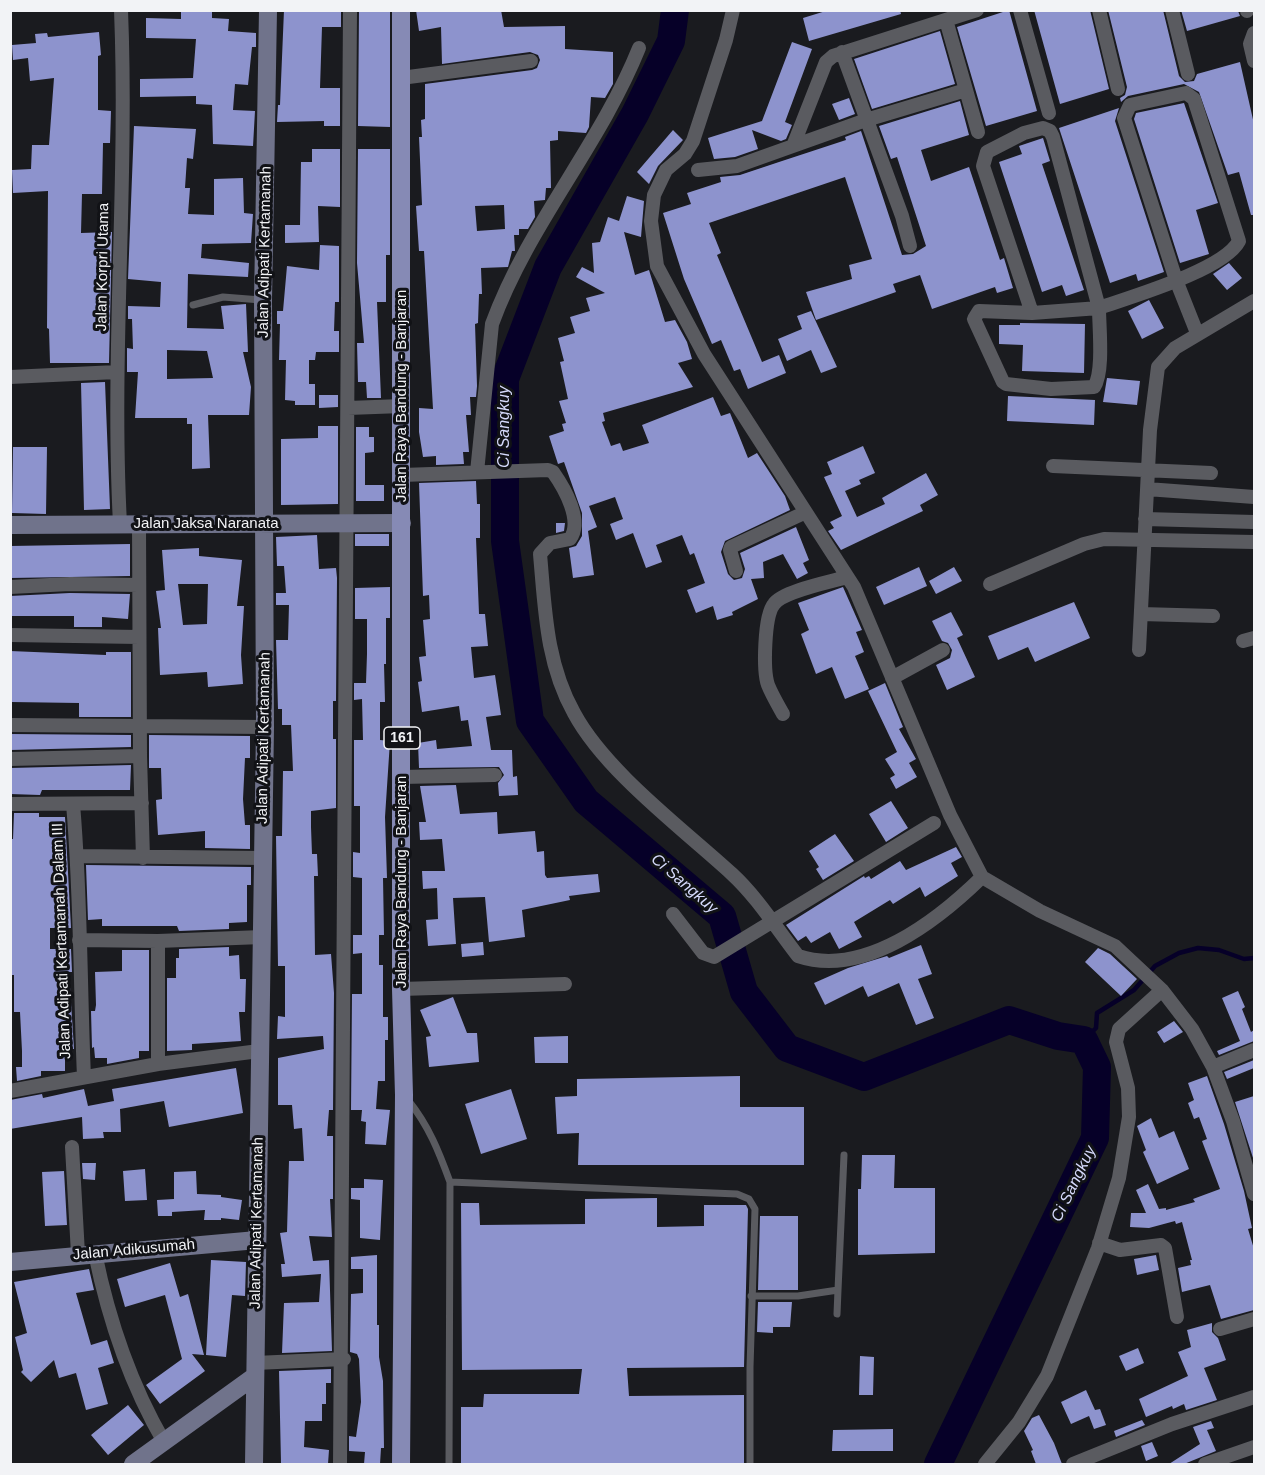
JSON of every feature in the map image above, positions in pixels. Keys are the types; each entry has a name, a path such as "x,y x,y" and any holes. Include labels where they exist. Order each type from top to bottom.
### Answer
{"main road":[{"name":"Jalan Adipati Kertamanah","path":"254,1464 265,728 264,300 268,10"},
{"name":"Jalan Raya Bandung - Banjaran","path":"401,10 401,989 404,1095 401,1464"},
{"name":"Jalan Jaksa Naranata","path":"10,525 402,523"},
{"name":"Jalan Adikusumah","path":"10,1262 86,1253 257,1240"},
{"path":"133,1464 255,1369"}],"street":[{"name":"Jalan Korpri Utama","path":"120,524 117,372 123,66 121,10"},
{"path":"340,1464 350,10"},
{"path":"733,10 726,40 693,141 685,154 666,170 654,195 651,220 653,243 660,274 704,354 847,577 950,815 982,877 1040,911 1115,946 1153,981 1192,1029 1213,1066 1233,1121 1254,1194"},
{"path":"793,146 826,62 842,52 977,10"},
{"path":"1020,10 1049,112"},
{"path":"1099,10 1118,89"},
{"path":"1172,10 1188,74"},
{"path":"946,20 978,132"},
{"path":"1254,33 1250,44 1254,61"},
{"path":"478,472 492,324 500,302 541,223 625,84 639,48"},
{"path":"842,52 902,216 910,246"},
{"path":"401,78 531,61"},
{"path":"698,171 737,166 866,120 966,90"},
{"path":"1032,313 983,166 987,152 1024,133 1043,128 1050,131 1053,137 1099,308 1097,382 1094,387 1051,389 1006,384 1003,382 974,319 979,311 1032,313 1099,308 1176,280 1222,258 1239,241 1194,99 1186,93 1130,105 1124,118 1176,280 1197,333"},
{"path":"1139,650 1150,430 1158,367 1166,356 1197,333 1254,301"},
{"path":"10,377 117,372"},
{"path":"348,408 402,406"},
{"path":"1053,466 1211,473"},
{"path":"402,475 548,470 557,478 575,522 575,532 570,539 550,543 540,554 548,648 573,713 599,748 637,788 735,876 798,956 810,960 850,958 874,951 911,933 943,911 982,877"},
{"path":"1147,489 1254,497"},
{"path":"736,571 731,547 804,513"},
{"path":"1145,519 1254,522"},
{"path":"139,524 143,858"},
{"path":"990,584 1084,544 1104,539 1254,542"},
{"path":"783,714 768,685 765,670 769,615 774,603 785,596 847,577"},
{"path":"10,587 70,584 140,585"},
{"path":"1141,614 1213,616"},
{"path":"10,635 139,637"},
{"path":"892,678 943,650"},
{"path":"10,725 265,728"},
{"path":"10,759 140,756"},
{"path":"402,777 495,775"},
{"path":"10,804 142,803"},
{"name":"Jalan Adipati Kertamanah Dalam III","path":"73,804 78,856 84,1077"},
{"path":"673,914 703,953 714,957 773,924 934,824"},
{"path":"78,856 262,858"},
{"path":"79,940 158,941 262,937"},
{"path":"158,941 159,1064"},
{"path":"986,1464 1019,1422 1047,1376 1099,1243 1119,1178 1129,1117 1128,1088 1116,1042 1119,1029 1153,981"},
{"path":"401,989 566,984"},
{"path":"1213,1066 1254,1050"},
{"path":"10,1091 159,1064 259,1051"},
{"path":"72,1147 86,1253 148,1416 164,1442"},
{"path":"1099,1243 1120,1250 1161,1245 1165,1248 1177,1317"},
{"path":"1220,1329 1254,1319"},
{"path":"255,1369 344,1359 341,1359"},
{"path":"1073,1464 1172,1424 1254,1396"},
{"path":"1205,1464 1254,1446"}],"lane":[{"path":"193,305 223,297 264,300"},
{"path":"404,1095 424,1120 450,1182 449,1464"},
{"path":"837,1314 844,1155"},
{"path":"450,1182 737,1194 749,1199 755,1209 751,1296 750,1464"},
{"path":"751,1296 798,1296 838,1290"}],"building":[{"path":"181,10 212,10 212,18 229,19 228,31 256,33 256,47 252,47 248,85 235,84 233,110 255,111 253,146 213,144 212,105 196,104 196,96 140,97 140,79 193,78 196,39 146,38 146,18 181,19"},
{"path":"284,10 341,10 341,27 322,27 320,88 340,88 340,126 324,126 324,121 277,122 278,105 280,105"},
{"path":"359,10 390,10 390,127 358,126"},
{"path":"416,10 501,10 504,27 565,26 565,49 613,52 613,84 605,98 591,97 589,127 586,133 558,131 558,140 550,141 551,188 546,188 545,200 534,201 535,217 528,229 519,229 519,235 514,235 515,251 512,251 508,267 481,268 482,294 479,294 478,323 475,324 477,386 476,397 470,397 471,415 466,415 469,452 463,452 464,464 436,465 436,456 423,457 419,432 419,408 433,409 424,251 419,251 416,206 422,205 419,137 422,137 421,120 425,119 425,84 532,70 537,68 540,60 538,55 530,52 442,64 441,27 419,31","holes":["504,205 505,229 477,231 475,206"]},
{"path":"829,10 900,10 901,14 809,41 803,18"},
{"path":"1009,10 1037,111 986,126 957,27"},
{"path":"1034,10 1090,10 1109,89 1060,104"},
{"path":"1108,10 1163,10 1179,76 1185,82 1194,81 1197,74 1240,62 1254,124 1254,215 1251,215 1239,172 1228,175 1199,92 1184,84 1128,96 1121,102 1120,98 1125,95 1127,87"},
{"path":"1181,10 1238,11 1240,16 1187,31"},
{"path":"940,31 955,84 872,109 854,59"},
{"path":"99,32 101,55 98,56 98,110 111,111 110,143 103,143 102,194 82,194 81,233 112,232 109,363 50,363 49,329 47,328 48,191 13,193 12,170 31,169 32,145 49,145 54,78 30,81 28,58 13,60 12,45 36,43 35,34 47,33 48,37"},
{"path":"792,42 812,49 785,122 792,125 786,139 781,141 752,130 758,149 735,157 714,159 708,138 762,121"},
{"path":"849,98 855,114 839,120 832,104"},
{"path":"960,101 969,135 921,150 931,181 969,167 1000,260 1004,258 1013,288 997,293 995,287 932,309 920,275 893,284 896,292 816,320 806,292 852,279 849,265 872,259 845,177 709,223 721,253 717,255 762,362 779,355 786,373 748,389 740,369 734,371 721,340 712,344 684,279 663,213 691,204 687,193 721,182 720,177 740,175 846,140 845,137 861,131 902,255 913,254 926,246 897,157 891,159 879,126"},
{"path":"1184,103 1218,203 1196,210 1209,254 1180,263 1134,119 1136,113"},
{"path":"1119,108 1115,121 1164,272 1138,281 1136,274 1110,283 1059,128"},
{"path":"134,126 196,129 193,159 187,158 185,188 190,188 188,214 214,215 214,179 243,178 244,213 253,214 251,243 202,244 201,258 249,263 248,277 188,274 187,328 224,329 221,306 246,304 248,352 243,352 251,387 249,415 208,415 210,468 192,469 192,424 187,424 187,418 135,418 138,372 127,372 127,348 133,349 132,319 128,319 128,306 160,307 161,282 128,279","holes":["167,350 207,351 213,378 167,379"]},
{"path":"673,130 683,140 658,166 649,184 637,172"},
{"path":"1043,138 1050,161 1042,164 1084,290 1066,296 1062,285 1042,292 999,162 1022,154 1019,146"},
{"path":"312,149 340,149 340,207 318,206 319,242 285,243 285,225 300,225 301,162 312,162"},
{"path":"358,149 390,149 390,255 386,255 386,302 377,302 381,398 367,398 366,382 358,382 357,343 364,343 357,263"},
{"path":"627,196 644,201 641,237 624,232 635,275 649,270 665,322 675,320 687,342 692,359 678,363 693,387 603,413 605,421 602,422 611,446 620,443 623,451 649,443 642,425 713,397 721,416 730,413 748,458 757,453 785,496 790,510 725,541 721,552 728,574 734,580 742,578 745,569 740,553 796,527 809,560 803,563 808,573 797,579 783,554 763,562 764,578 751,579 758,599 732,612 733,615 717,620 713,606 696,613 687,590 705,583 694,553 690,555 682,535 656,545 662,562 646,568 633,533 616,540 610,524 623,519 615,497 589,506 597,527 588,531 594,575 573,578 569,548 576,546 582,536 582,513 564,462 558,464 549,436 564,431 562,424 566,423 559,401 568,399 560,362 564,361 558,338 575,333 570,317 590,311 586,298 605,293 576,277 582,267 594,273 592,243 600,242 608,217 619,221"},
{"path":"320,245 339,246 339,302 335,302 334,331 339,331 339,352 316,352 315,360 309,360 309,384 315,384 315,405 295,405 295,401 285,400 286,360 279,360 280,324 277,324 277,311 283,311 287,266 319,270"},
{"path":"1229,263 1242,278 1227,290 1213,274"},
{"path":"1149,300 1164,328 1142,339 1128,311"},
{"path":"811,311 837,367 821,373 811,350 787,361 778,339 802,329 797,316"},
{"path":"1020,323 1085,324 1084,373 1022,371 1023,345 999,344 999,325 1020,325"},
{"path":"1107,378 1140,381 1137,405 1103,402"},
{"path":"105,382 110,509 84,510 81,383"},
{"path":"319,395 338,395 338,407 319,408"},
{"path":"1008,396 1095,400 1094,425 1007,421"},
{"path":"318,426 338,426 338,504 281,505 281,439 318,438"},
{"path":"356,427 369,427 369,437 374,437 374,452 365,453 365,485 384,485 384,501 356,501"},
{"path":"863,446 875,473 859,480 861,484 845,491 857,517 885,504 882,498 926,473 938,495 920,505 923,511 841,550 828,531 834,528 830,522 842,516 824,477 832,474 827,462"},
{"path":"13,447 47,447 46,514 12,513"},
{"path":"476,481 477,504 480,504 480,538 476,538 479,614 485,614 488,646 471,647 474,678 495,675 501,715 486,717 491,750 512,750 513,777 517,776 518,795 499,796 498,783 504,775 499,767 419,768 418,743 436,740 437,749 472,746 468,720 461,721 459,706 422,712 418,682 422,681 419,657 426,656 423,620 430,619 429,595 423,596 419,483"},
{"path":"556,523 565,523 564,531 556,533"},
{"path":"355,534 389,534 389,546 355,546"},
{"path":"317,535 319,569 336,568 337,578 336,701 333,701 333,739 336,739 336,808 311,811 312,854 317,854 318,876 314,876 315,955 331,954 334,993 333,1110 329,1110 327,1136 333,1136 333,1199 330,1199 332,1237 309,1236 313,1261 329,1260 332,1351 282,1353 284,1303 319,1302 321,1274 282,1277 281,1264 285,1264 280,1233 287,1232 289,1161 304,1161 302,1128 294,1129 292,1105 278,1105 278,1058 324,1049 323,1036 277,1039 278,1016 285,1017 285,966 278,966 276,836 282,836 283,771 293,771 291,725 282,725 282,709 278,709 276,640 288,640 289,605 276,605 276,593 286,593 284,566 277,566 276,537"},
{"path":"130,544 130,576 10,578 10,546"},
{"path":"199,548 199,556 242,560 237,606 244,606 241,655 243,684 208,687 207,672 160,675 158,628 161,628 156,591 165,590 162,550","holes":["178,584 208,584 207,624 183,625"]},
{"path":"919,567 927,586 884,605 876,587"},
{"path":"954,567 962,581 936,594 929,581"},
{"path":"390,587 390,618 386,618 386,664 384,664 385,702 380,702 380,740 390,741 385,817 387,878 383,878 384,935 379,935 379,965 383,965 383,1017 388,1017 388,1040 385,1040 385,1081 378,1081 376,1109 390,1110 386,1145 365,1144 366,1122 361,1121 362,1110 351,1110 352,994 362,994 362,953 353,954 353,935 362,935 362,878 353,877 353,852 360,853 360,806 354,806 354,740 363,740 362,699 354,700 354,683 366,683 367,654 367,619 355,619 355,588"},
{"path":"843,587 862,630 856,632 864,652 855,656 869,689 845,699 832,667 816,674 801,634 809,630 798,603"},
{"path":"70,593 130,594 128,619 102,617 102,627 74,627 74,616 10,616 10,596"},
{"path":"1074,602 1090,638 1035,662 1028,647 998,660 988,636"},
{"path":"951,612 963,635 957,638 975,677 947,690 936,665 950,658 952,650 948,643 942,641 932,621"},
{"path":"10,651 106,655 106,652 131,652 131,717 79,717 79,703 11,702"},
{"path":"885,683 903,727 899,729 916,759 909,763 917,777 896,789 890,778 895,775 885,759 897,752 868,691"},
{"path":"10,734 131,735 131,747 10,750"},
{"path":"149,735 250,736 250,758 245,758 243,799 245,825 250,825 250,849 205,848 205,831 158,835 156,800 162,799 161,768 149,768"},
{"path":"131,765 130,790 42,790 40,795 10,794 10,768"},
{"path":"456,785 460,814 497,812 498,834 535,831 537,852 544,851 547,878 598,874 600,892 569,896 570,900 522,910 525,937 489,942 485,897 453,898 456,944 428,946 426,920 438,919 437,888 423,889 422,871 445,871 442,839 420,840 419,822 426,822 420,786"},
{"path":"891,801 908,828 886,842 869,814"},
{"path":"14,813 39,813 39,817 65,817 71,928 50,928 50,949 71,949 72,972 69,972 74,1049 65,1049 65,1071 41,1071 41,1076 17,1081 16,1067 22,1067 22,1051 20,1012 14,1012 14,975 11,975 10,839 13,839"},
{"path":"835,834 854,861 823,880 816,869 819,867 809,851"},
{"path":"956,847 962,857 951,863 958,876 925,897 920,887 893,904 890,900 854,922 862,937 839,949 830,932 811,943 806,936 798,941 786,925 864,876 865,878 869,876 871,879 900,861 906,870"},
{"path":"86,865 251,867 251,885 247,885 247,922 229,923 229,929 179,931 177,926 102,926 102,919 88,920"},
{"path":"483,942 484,955 462,957 461,944"},
{"path":"921,945 932,974 918,979 934,1018 916,1025 899,983 868,997 863,986 825,1005 814,983 848,968 887,956 889,958"},
{"path":"229,947 229,956 239,955 240,979 246,979 245,1012 239,1012 241,1041 192,1044 192,1050 167,1051 167,978 176,978 176,958 179,958 179,949"},
{"path":"1098,948 1110,954 1137,979 1121,996 1085,962"},
{"path":"122,950 149,950 149,1051 139,1051 139,1058 107,1064 107,1058 95,1058 94,1047 92,1048 91,1011 95,1011 96,1005 95,972 122,971"},
{"path":"1238,991 1245,1007 1242,1009 1251,1032 1254,1030 1254,1041 1219,1055 1217,1051 1240,1041 1222,998"},
{"path":"453,997 467,1033 477,1033 479,1062 429,1067 426,1037 431,1036 420,1010"},
{"path":"1174,1021 1183,1032 1164,1043 1157,1032"},
{"path":"568,1036 568,1063 535,1063 534,1037"},
{"path":"1254,1060 1254,1068 1227,1079 1224,1072"},
{"path":"236,1068 243,1113 169,1127 164,1101 120,1109 121,1132 103,1132 104,1138 83,1139 82,1117 10,1129 10,1100 42,1094 43,1098 84,1089 88,1106 114,1101 112,1089"},
{"path":"740,1076 740,1107 804,1107 804,1165 578,1165 579,1133 557,1134 555,1097 577,1096 577,1079"},
{"path":"1207,1076 1244,1191 1252,1228 1248,1229 1254,1249 1254,1310 1221,1319 1210,1285 1182,1292 1178,1268 1191,1265 1190,1260 1192,1260 1182,1222 1176,1224 1175,1221 1149,1228 1130,1227 1131,1213 1146,1213 1136,1190 1148,1184 1159,1209 1166,1208 1166,1210 1195,1202 1193,1199 1220,1189 1202,1141 1207,1139 1199,1117 1194,1119 1188,1103 1194,1100 1188,1083"},
{"path":"511,1089 527,1139 481,1154 465,1104"},
{"path":"1254,1096 1254,1161 1235,1102"},
{"path":"1151,1118 1159,1138 1174,1131 1189,1169 1157,1184 1143,1152 1146,1150 1137,1126"},
{"path":"862,1155 895,1155 894,1188 935,1188 935,1253 858,1255 858,1189 861,1189"},
{"path":"82,1163 96,1163 95,1180 83,1179"},
{"path":"145,1169 147,1200 125,1201 123,1171"},
{"path":"64,1171 67,1225 45,1226 42,1172"},
{"path":"196,1171 197,1194 221,1195 221,1197 242,1200 239,1220 221,1218 221,1220 204,1220 205,1210 172,1212 172,1216 158,1216 157,1200 174,1199 174,1172"},
{"path":"364,1179 383,1180 380,1240 360,1238 360,1200 351,1199 351,1188 364,1188"},
{"path":"657,1198 657,1227 704,1226 704,1205 746,1205 748,1209 744,1367 627,1368 629,1396 744,1395 744,1464 461,1464 461,1407 483,1407 484,1394 579,1394 582,1369 462,1370 461,1203 479,1203 480,1225 585,1224 585,1199"},
{"path":"760,1216 798,1216 798,1290 758,1290"},
{"path":"377,1255 377,1325 379,1325 379,1357 383,1381 384,1448 381,1448 380,1464 364,1464 365,1452 349,1451 349,1436 356,1437 361,1402 359,1359 357,1354 350,1352 351,1294 363,1293 363,1269 351,1269 351,1257"},
{"path":"1156,1255 1159,1270 1137,1275 1134,1259"},
{"path":"211,1260 246,1262 245,1296 232,1295 226,1357 206,1355"},
{"path":"170,1263 180,1297 188,1294 204,1355 192,1354 205,1371 160,1404 146,1385 182,1359 165,1295 125,1307 117,1279"},
{"path":"89,1269 94,1290 76,1293 91,1345 107,1340 114,1363 98,1368 108,1404 86,1410 76,1373 59,1378 54,1360 31,1382 21,1372 23,1370 15,1337 27,1333 14,1282"},
{"path":"758,1302 792,1302 790,1327 773,1327 773,1333 757,1332"},
{"path":"1212,1323 1212,1332 1218,1338 1226,1360 1204,1368 1217,1400 1186,1410 1184,1404 1173,1409 1172,1406 1146,1417 1139,1399 1188,1376 1178,1352 1191,1347 1187,1330"},
{"path":"1138,1348 1144,1363 1126,1371 1119,1356"},
{"path":"860,1356 874,1357 873,1395 859,1395"},
{"path":"331,1369 331,1383 326,1383 326,1404 322,1404 322,1421 305,1421 304,1447 329,1450 328,1464 281,1463 279,1371"},
{"path":"1086,1390 1095,1410 1100,1409 1106,1425 1094,1429 1089,1416 1071,1424 1061,1402"},
{"path":"128,1405 144,1425 108,1455 91,1435"},
{"path":"1039,1415 1062,1464 1036,1464 1031,1451 1033,1450 1024,1431 1032,1418"},
{"path":"1142,1420 1145,1425 1116,1437 1114,1431"},
{"path":"1211,1421 1214,1428 1207,1430 1216,1451 1184,1464 1169,1464 1200,1444 1193,1427"},
{"path":"893,1429 893,1451 832,1451 833,1430"},
{"path":"1152,1442 1158,1456 1146,1461 1141,1446"}],"waterway":[{"name":"Ci Sangkuy","path":"675,10 671,41 635,114 548,267 505,379 505,541 530,721 586,801 722,916 744,992 787,1048 864,1077 1009,1020 1058,1036 1084,1040 1097,1067 1095,1138 938,1464"},
{"path":"1084,1040 1096,1028 1097,1013 1134,990 1155,966 1179,953 1198,948 1219,950 1244,959 1254,958"}]}
